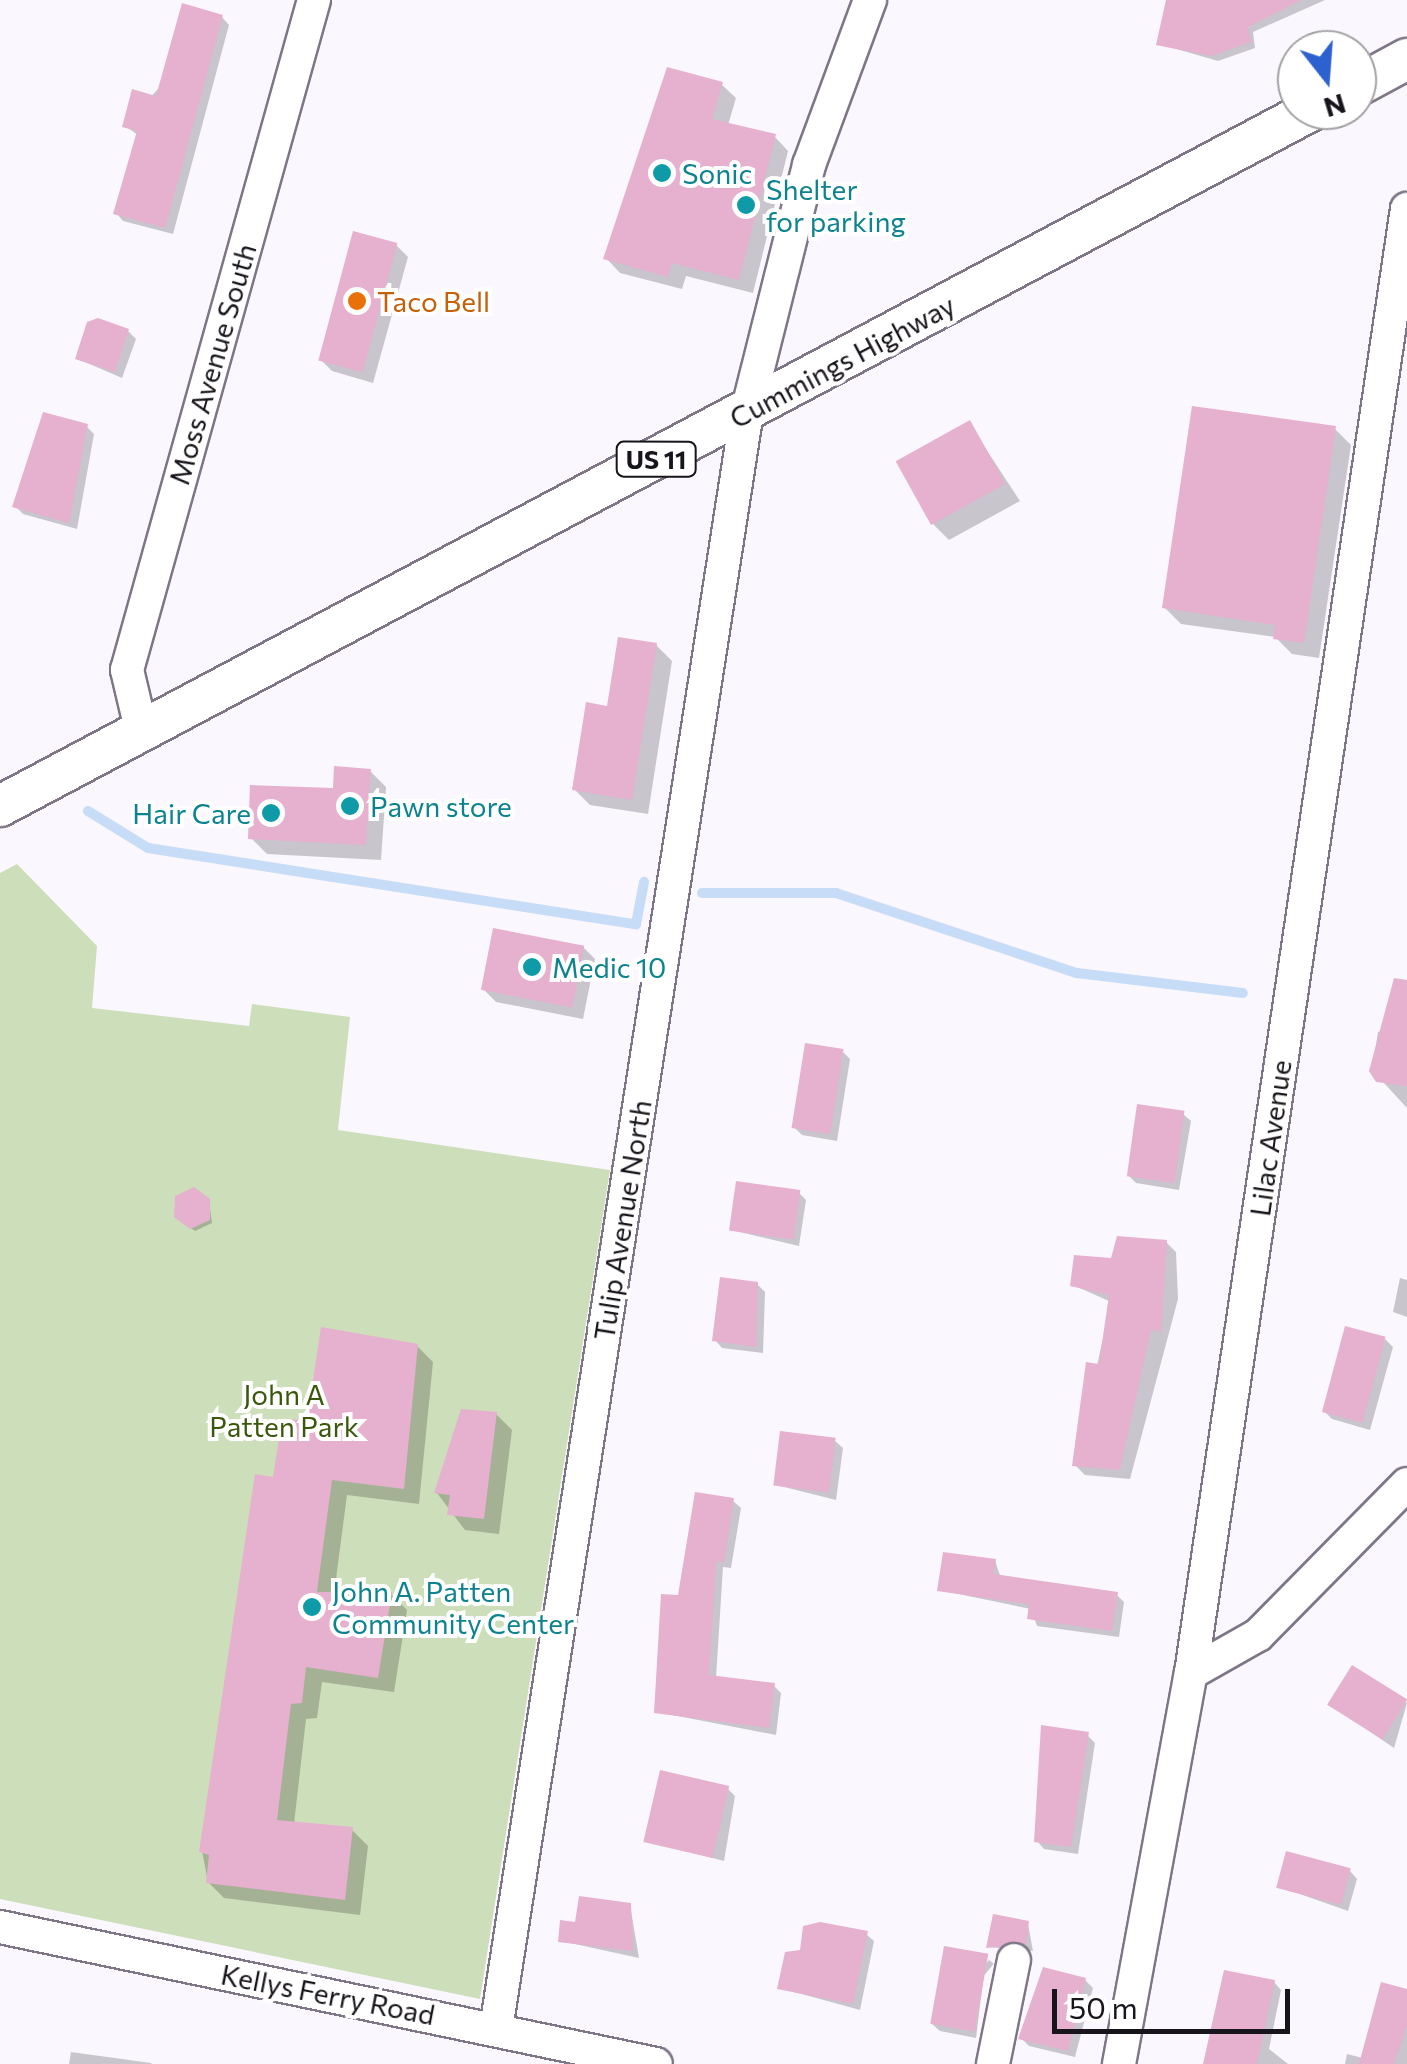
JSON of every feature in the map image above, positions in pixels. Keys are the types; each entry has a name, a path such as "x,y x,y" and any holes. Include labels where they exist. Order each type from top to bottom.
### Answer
{"main road":[{"path":"1377,75 1407,59"},
{"name":"Cummings Highway","path":"0,806 1277,129"}],"street":[{"name":"Moss Avenue South","path":"141,729 127,670 314,0"},
{"name":"Tulip Avenue North","path":"496,2028 747,412 809,165 870,0"},
{"name":"Lilac Avenue","path":"1119,2064 1191,1672 1407,209"},
{"path":"1191,1672 1258,1635 1407,1484"},
{"name":"Kellys Ferry Road","path":"0,1928 656,2064"},
{"path":"992,2064 1014,1960"}],"green space":[{"name":"John A Patten Park","path":"17,864 97,946 92,1008 249,1026 252,1004 350,1017 338,1130 610,1170 480,1999 0,1899 0,873"}],"building":[{"path":"1166,0 1301,0 1248,27 1251,42 1211,56 1156,45"},
{"path":"182,3 223,15 165,228 113,214 137,131 122,127 132,89 156,96"},
{"path":"667,67 723,82 712,119 776,134 739,280 672,263 668,277 603,259"},
{"name":"Taco Bell","path":"353,231 397,243 363,372 318,360"},
{"path":"98,318 129,329 115,372 75,359 87,322"},
{"path":"1192,406 1336,426 1304,643 1273,639 1275,625 1162,608"},
{"path":"43,412 88,424 69,523 12,507"},
{"path":"970,420 1005,484 931,525 896,461"},
{"path":"618,637 657,643 632,800 572,790 586,702 607,706"},
{"path":"334,766 371,769 366,845 248,839 250,785 333,788"},
{"name":"Medic 10","path":"493,928 584,946 572,1008 481,990"},
{"path":"1394,978 1407,980 1407,1086 1376,1082 1369,1071"},
{"path":"805,1043 844,1049 830,1134 792,1128"},
{"path":"1137,1104 1185,1111 1174,1183 1127,1176"},
{"path":"736,1181 800,1190 793,1240 729,1231"},
{"path":"194,1187 210,1199 210,1220 190,1229 174,1217 175,1196"},
{"path":"1117,1236 1167,1240 1161,1332 1151,1330 1120,1470 1072,1466 1086,1362 1099,1364 1109,1295 1070,1286 1074,1255 1111,1258"},
{"path":"720,1277 758,1282 756,1347 712,1341"},
{"path":"1345,1326 1386,1337 1363,1423 1322,1412"},
{"name":"John A. Patten Community Center","path":"321,1327 418,1344 404,1489 332,1480 317,1592 392,1592 378,1678 306,1667 302,1703 291,1704 277,1820 353,1827 345,1900 206,1883 209,1855 199,1852 255,1474 273,1477 282,1419 307,1420"},
{"path":"461,1409 497,1412 484,1519 447,1515 450,1495 434,1493"},
{"path":"780,1431 836,1438 829,1492 773,1486"},
{"path":"695,1492 734,1498 724,1562 716,1561 709,1675 775,1683 769,1728 654,1713 661,1594 678,1595"},
{"path":"943,1552 996,1559 994,1574 1118,1592 1112,1631 1027,1619 1029,1604 937,1591"},
{"path":"1352,1665 1407,1699 1382,1739 1327,1705"},
{"path":"1041,1725 1089,1732 1071,1847 1034,1842"},
{"path":"660,1770 729,1786 713,1858 643,1842"},
{"path":"1286,1851 1351,1868 1341,1905 1276,1888"},
{"path":"579,1896 631,1903 633,1951 558,1942 560,1920 575,1922"},
{"path":"993,1914 1029,1921 1026,1944 986,1948"},
{"path":"820,1922 868,1931 853,2004 777,1989 785,1952 800,1950 803,1926"},
{"path":"944,1946 988,1954 975,2032 930,2024"},
{"path":"1043,1967 1086,1978 1068,2051 1018,2039"},
{"path":"1224,1970 1275,1980 1257,2064 1203,2064"},
{"path":"1381,1982 1407,1989 1407,2026 1394,2064 1359,2064"}],"waterway":[{"path":"88,811 148,848 636,924 644,882"},
{"path":"702,893 836,893 1077,973 1243,993"}],"place":[{"name":"Sonic","path":"662,173"},
{"name":"Shelter for parking","path":"746,205"},
{"name":"Taco Bell","path":"357,301"},
{"name":"Pawn store","path":"350,806"},
{"name":"Hair Care","path":"271,813"},
{"name":"Medic 10","path":"532,967"},
{"name":"John A. Patten Community Center","path":"312,1607"}]}
